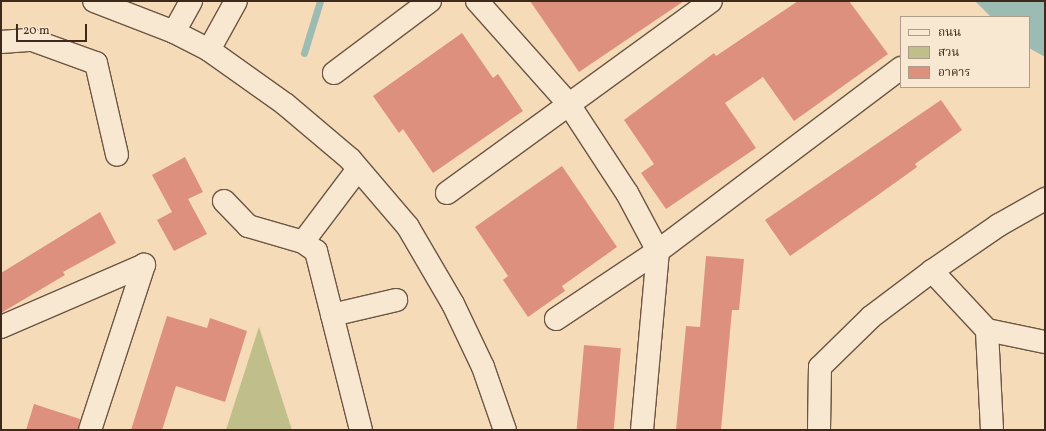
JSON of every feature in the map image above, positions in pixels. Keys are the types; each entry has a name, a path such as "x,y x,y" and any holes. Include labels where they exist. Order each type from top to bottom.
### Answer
{"street":[{"path":"94,1 174,32 209,50 285,104 358,169 408,227 453,304 483,367 505,430"},
{"path":"174,32 191,1"},
{"path":"209,50 236,1"},
{"path":"334,73 430,1"},
{"path":"477,1 568,103 627,194 658,251 642,430"},
{"path":"447,193 568,103 711,1"},
{"path":"1,42 32,40 96,63 117,155"},
{"path":"556,319 658,251 900,69"},
{"path":"303,242 358,169"},
{"path":"819,430 820,367 871,317 932,271 999,225 1045,199"},
{"path":"224,201 248,226 303,242 316,251 361,430"},
{"path":"1,327 144,264 90,430"},
{"path":"932,271 986,330 1045,342"},
{"path":"332,315 396,300"},
{"path":"986,330 992,430"}],"green space":[{"path":"259,327 292,430 226,430"}],"water":[{"path":"975,1 1045,1 1045,57 1030,49 1030,16 990,16"}],"building":[{"path":"530,1 684,1 579,72"},
{"path":"798,1 849,1 888,54 794,121 763,77 725,103 756,148 666,209 641,173 654,164 624,120 714,53 716,56"},
{"path":"462,33 493,78 498,74 523,111 433,173 403,129 399,133 373,96"},
{"path":"941,100 962,130 915,164 917,167 790,256 765,220"},
{"path":"185,157 203,192 188,199 207,234 174,251 157,220 172,212 152,175"},
{"path":"562,166 617,247 562,286 565,291 528,317 503,280 508,276 475,227"},
{"path":"100,212 116,243 63,272 65,275 1,313 1,273"},
{"path":"706,256 744,259 739,310 732,310 721,430 676,430 686,326 700,327"},
{"path":"167,316 207,328 210,318 247,331 225,402 176,386 162,430 131,430"},
{"path":"584,345 621,348 614,430 577,430"},
{"path":"34,404 80,419 78,430 26,430"}],"waterway":[{"path":"304,53 320,1"}]}
